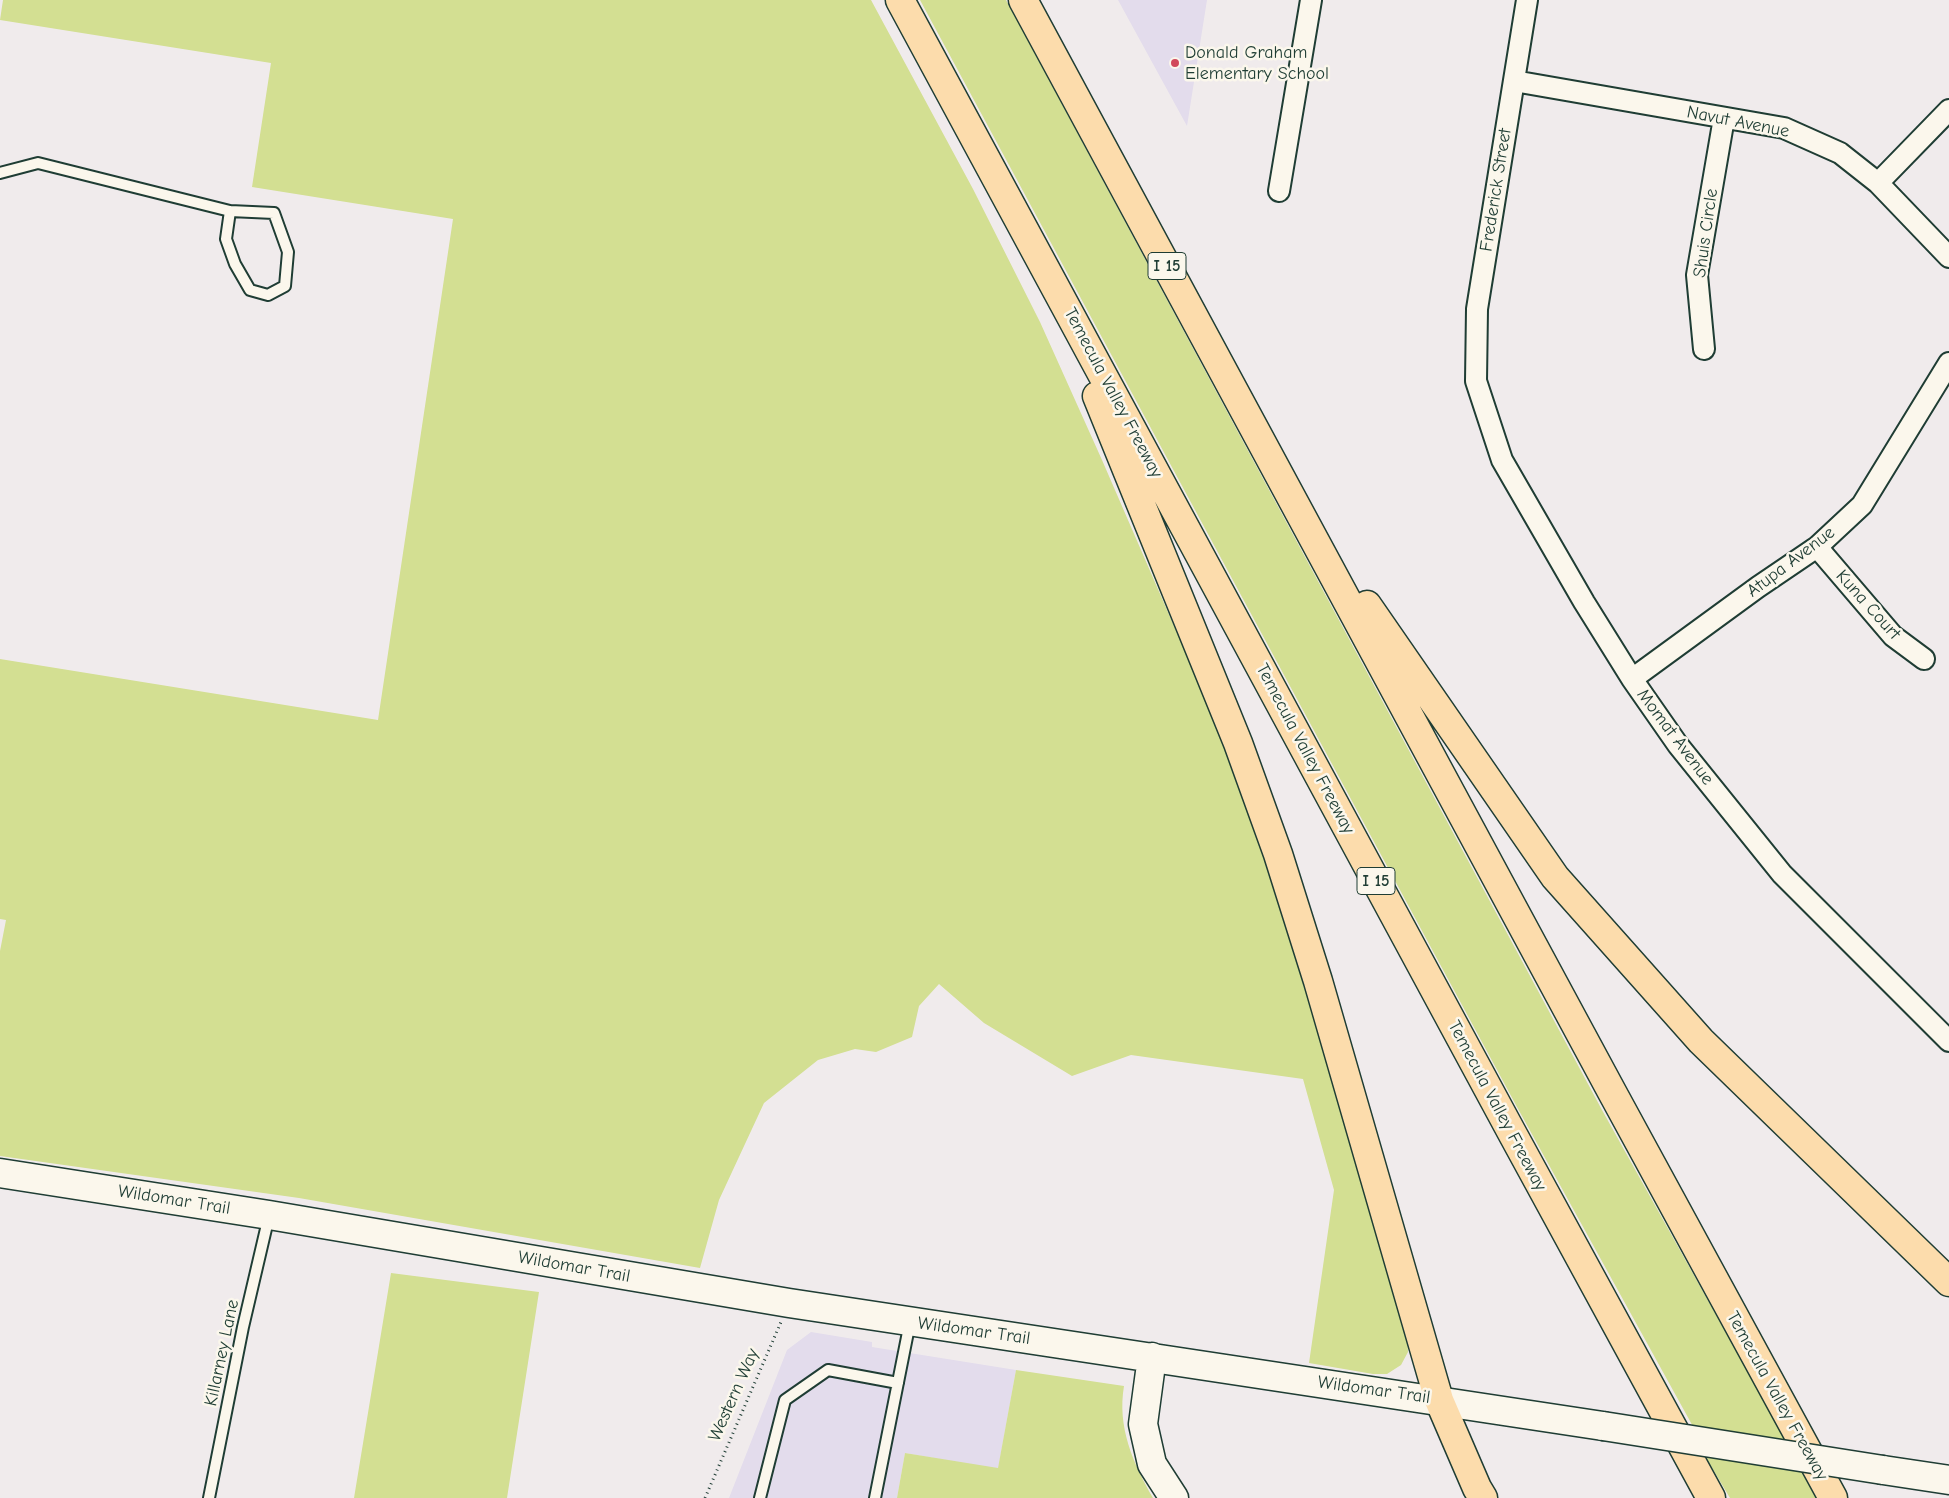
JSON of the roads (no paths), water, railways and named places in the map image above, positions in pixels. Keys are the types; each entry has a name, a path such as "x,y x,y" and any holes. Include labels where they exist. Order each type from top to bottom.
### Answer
{"highway":[{"name":"Temecula Valley Freeway","path":"900,0 1711,1498"},
{"name":"Temecula Valley Freeway","path":"1023,0 1833,1498"},
{"path":"1043,263 1238,743 1278,854 1318,981 1439,1400 1483,1498"},
{"path":"1293,499 1555,877 1701,1041 1949,1282"}],"main road":[{"name":"Wildomar Trail","path":"0,1173 269,1215 789,1303 1439,1400 1949,1480"},
{"path":"1152,1357 1143,1424 1152,1464 1174,1498"}],"street":[{"path":"1279,191 1311,0"},
{"name":"Frederick Street","path":"1476,381 1477,309 1527,0"},
{"name":"Navut Avenue","path":"1514,81 1784,128 1840,153 1878,183 1949,257"},
{"path":"1878,183 1949,110"},
{"name":"Shuis Circle","path":"1704,349 1697,275 1724,118"},
{"name":"Atupa Avenue","path":"1632,679 1758,587 1817,547 1862,505 1949,363"},
{"name":"Momat Avenue","path":"1476,381 1502,460 1574,585 1632,679 1678,745 1782,874 1949,1041"},
{"name":"Kuna Court","path":"1817,547 1893,636 1924,659"}],"lane":[{"path":"0,173 38,163 230,211 274,213 288,252 285,286 268,295 250,290 235,264 226,239 230,211"},
{"name":"Killarney Lane","path":"209,1498 243,1327 269,1215"},
{"path":"876,1498 911,1321"},
{"path":"760,1498 785,1400 828,1370 898,1384"}],"place":[{"name":"Donald Graham Elementary School","path":"1175,63"}]}
